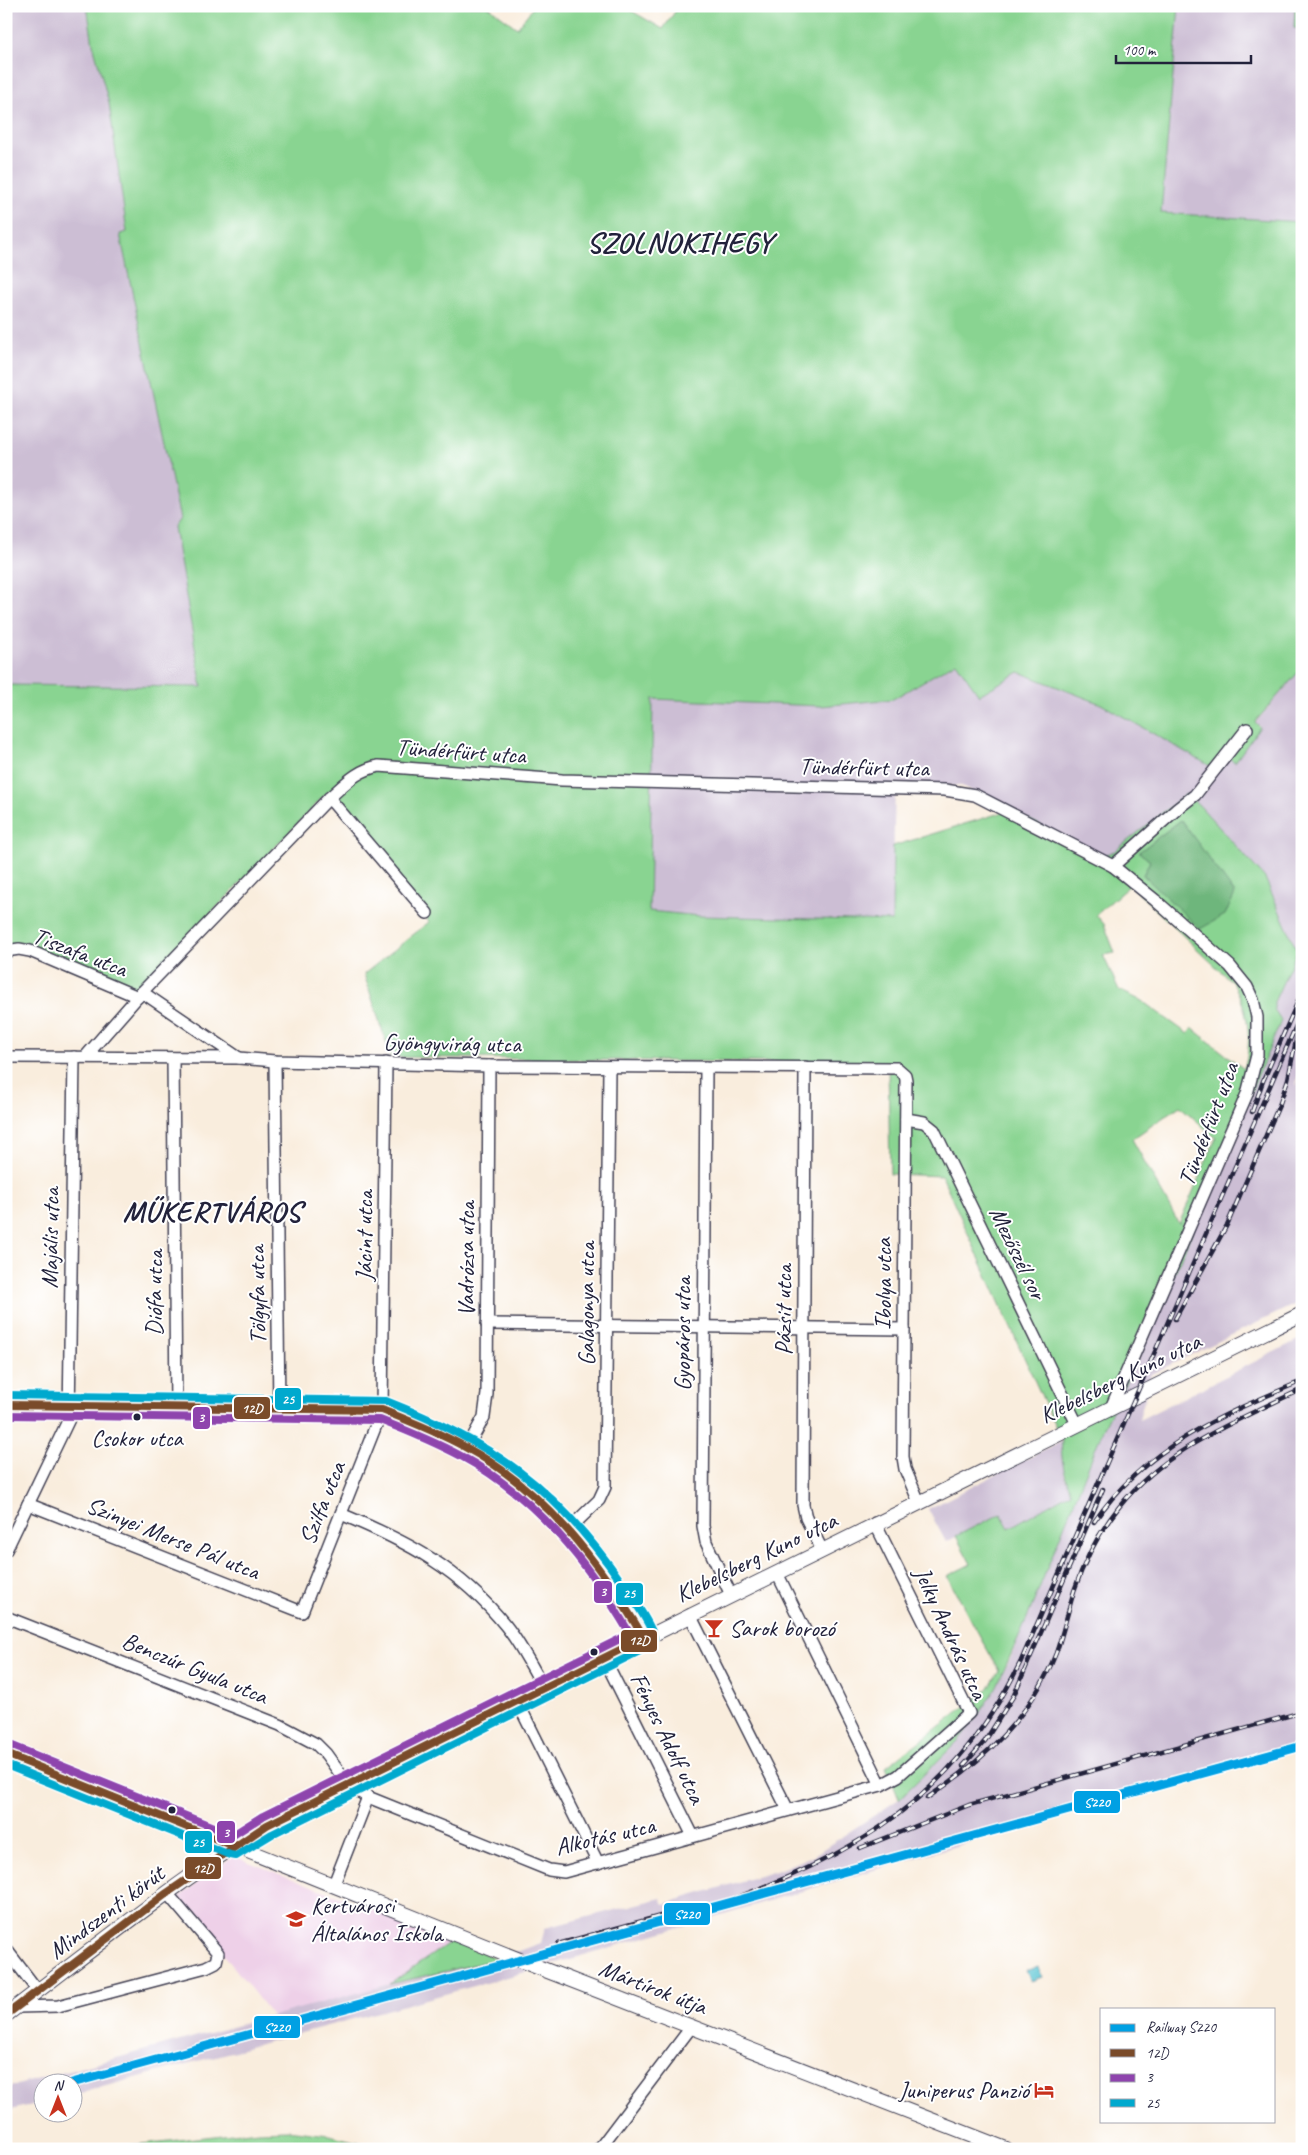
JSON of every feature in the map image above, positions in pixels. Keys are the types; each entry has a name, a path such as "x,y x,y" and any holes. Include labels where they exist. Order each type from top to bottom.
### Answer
{"street":[{"path":"1113,866 1177,809 1195,796 1247,729"},
{"name":"Tündérfürt utca","path":"86,1056 140,994 329,798 362,770 378,766 562,780 945,790 974,795 1113,866 1155,900 1240,976 1253,1000 1258,1034 1255,1064 1247,1094 1111,1408"},
{"path":"329,798 427,913"},
{"name":"Tiszafa utca","path":"6,951 19,949 30,951 140,994 239,1058"},
{"name":"Gyöngyvirág utca","path":"6,1056 239,1058 275,1061 489,1066 897,1068"},
{"name":"Majális utca","path":"28,1504 69,1420 74,1057"},
{"name":"Diófa utca","path":"173,1058 176,1407"},
{"name":"Tölgyfa utca","path":"275,1061 279,1409"},
{"name":"Jácint utca","path":"382,1410 386,1063"},
{"name":"Vadrózsa utca","path":"468,1448 480,1426 486,1406 489,1066"},
{"name":"Galagonya utca","path":"570,1529 599,1500 605,1487 609,1066"},
{"name":"Gyopáros utca","path":"706,1066 703,1526 706,1542 731,1595"},
{"name":"Pázsit utca","path":"805,1067 803,1505 806,1518 822,1550"},
{"name":"Ibolya utca","path":"897,1068 905,1075 906,1119 903,1463 919,1502"},
{"name":"Mezőszél sor","path":"906,1119 924,1122 934,1130 1077,1424"},
{"name":"Klebelsberg Kuno utca","path":"234,1846 267,1825 349,1786 875,1523 1302,1314"},
{"path":"487,1324 904,1329"},
{"path":"6,1405 382,1410 421,1425 468,1448 525,1488 570,1529 605,1574 644,1638"},
{"name":"Szilfa utca","path":"302,1612 382,1410"},
{"path":"6,1550 28,1504"},
{"name":"Szinyei Merse Pál utca","path":"28,1504 302,1612"},
{"path":"341,1514 393,1535 447,1568 478,1596 507,1627 544,1688"},
{"name":"Jelky András utca","path":"875,1523 969,1713 898,1776 881,1785"},
{"path":"777,1573 881,1785"},
{"path":"690,1615 788,1810"},
{"name":"Benczúr Gyula utca","path":"6,1617 300,1734 316,1744 326,1754 349,1786"},
{"name":"Fényes Adolf utca","path":"604,1658 693,1836"},
{"path":"517,1701 598,1863"},
{"name":"Mártírok útja","path":"6,1754 532,1964 1006,2149"},
{"name":"Alkotás utca","path":"349,1786 368,1796 549,1870 564,1872 881,1785"},
{"path":"334,1884 368,1796"},
{"name":"Mindszenti körút","path":"6,2015 167,1893 234,1846"},
{"path":"18,2007 58,2006 206,1967 216,1962 218,1953 167,1893"},
{"path":"6,1949 38,1991"},
{"path":"599,2149 692,2026"}],"shaded area":[{"path":"6,6 87,6 93,44 109,103 127,233 120,234 180,519 174,527 202,687 6,685"},
{"path":"1179,6 1295,6 1294,28 1302,29 1302,222 1161,213"},
{"path":"956,662 1019,672 1101,704 1260,726 1255,723 1302,668 1302,1059 1295,1088 1302,1073 1302,1301 1151,1374 1139,1420 1302,1338 1302,1749 1113,1800 533,1970 82,2093 82,2072 65,2072 390,1984 498,1959 541,1943 545,1928 661,1898 664,1904 776,1871 814,1855 899,1799 958,1741 997,1686 1011,1657 1105,1425 1145,1343 1281,1021 1274,1010 1274,1002 1297,951 1265,878 1199,805 1115,851 1101,856 962,786 895,784 892,921 699,916 648,911 653,699 821,706 893,699"},
{"path":"1062,1441 1061,1451 1065,1476 1071,1492 1009,1528 1001,1514 946,1542 928,1509"},
{"name":"Kertvárosi Általános Iskola","path":"233,1856 453,1940 390,1984 273,2017 179,1897"},
{"path":"32,2081 32,2105 6,2111 6,2088"}],"green space":[{"path":"87,6 488,6 517,28 534,6 623,6 663,29 679,6 1179,6 1161,213 1302,222 1302,668 1255,722 1260,727 1235,762 1229,758 1219,771 1101,704 1019,672 979,695 956,662 893,699 821,706 653,699 649,911 699,916 892,921 893,846 1010,810 1101,856 1115,851 1186,794 1199,805 1265,878 1297,951 1274,1002 1274,1010 1281,1021 1145,1343 1105,1425 1030,1611 997,1686 958,1741 899,1799 886,1767 988,1689 999,1671 947,1576 971,1564 956,1536 1001,1514 1009,1528 1071,1492 1064,1467 1062,1441 942,1176 890,1174 888,1064 391,1057 364,974 429,922 330,790 135,992 6,945 6,685 202,687 174,527 180,519 120,234 127,232 109,103 93,44","holes":["1181,820 1143,875 1150,861 1139,852","1130,885 1232,982 1242,1002 1247,1024 1248,1047 1244,1069 1192,1028 1188,1034 1142,1001 1119,990 1103,955 1115,953 1104,924 1096,915","1180,1106 1216,1138 1179,1224 1132,1139"]},
{"path":"1295,6 1302,6 1302,29 1294,28"},
{"path":"1181,820 1235,894 1225,915 1200,929 1143,875 1150,861 1139,852"},
{"path":"453,1940 498,1959 390,1984"},
{"path":"287,2130 329,2135 386,2149 98,2149 259,2131"}],"water":[{"path":"1038,1966 1042,1977 1031,1981 1026,1971"}],"railway":[{"path":"1252,1112 1263,1081 1302,992"},
{"path":"678,1918 734,1899 786,1878 834,1855 879,1828 920,1796 958,1759 991,1714 1021,1661 1302,1012"},
{"path":"1175,1319 1227,1225 1280,1103 1288,1079 1298,1031"},
{"path":"1094,1522 1114,1496 1161,1453 1214,1421 1302,1381"},
{"path":"927,1798 948,1784 986,1753 1019,1717 1033,1697 1046,1676 1056,1653 1074,1591 1087,1558 1119,1507 1138,1486 1158,1468 1203,1438 1302,1389"},
{"path":"963,1766 985,1741 1014,1695 1103,1489"},
{"path":"860,1848 969,1805 1302,1712"},
{"path":"558,1944 686,1909"}],"rail line":[{"name":"S220","path":"82,2080 1302,1746"}],"transit line":[{"name":"25","path":"6,1395 386,1401 459,1434 490,1452 547,1494 597,1549 635,1602 654,1638 648,1647 272,1834 236,1856 6,1765"},
{"name":"12D","path":"6,1405 382,1410 465,1447 494,1464 520,1484 545,1506 589,1556 644,1638 267,1825 167,1893 6,2015"},
{"name":"3","path":"6,1415 380,1420 461,1456 488,1472 513,1491 558,1533 578,1557 614,1607 630,1634 263,1816 233,1835 10,1745"},
{"name":"12D","path":"6,1754 234,1846"}],"place":[{"name":"Csokor utca","path":"137,1417"},
{"name":"Sarok borozó","path":"714,1628"},
{"name":"Kertvárosi Általános Iskola","path":"296,1919"},
{"name":"Juniperus Panzió","path":"1044,2090"}],"district":[{"name":"SZOLNOKIHEGY","path":"680,242"},
{"name":"MŰKERTVÁROS","path":"212,1211"}]}
